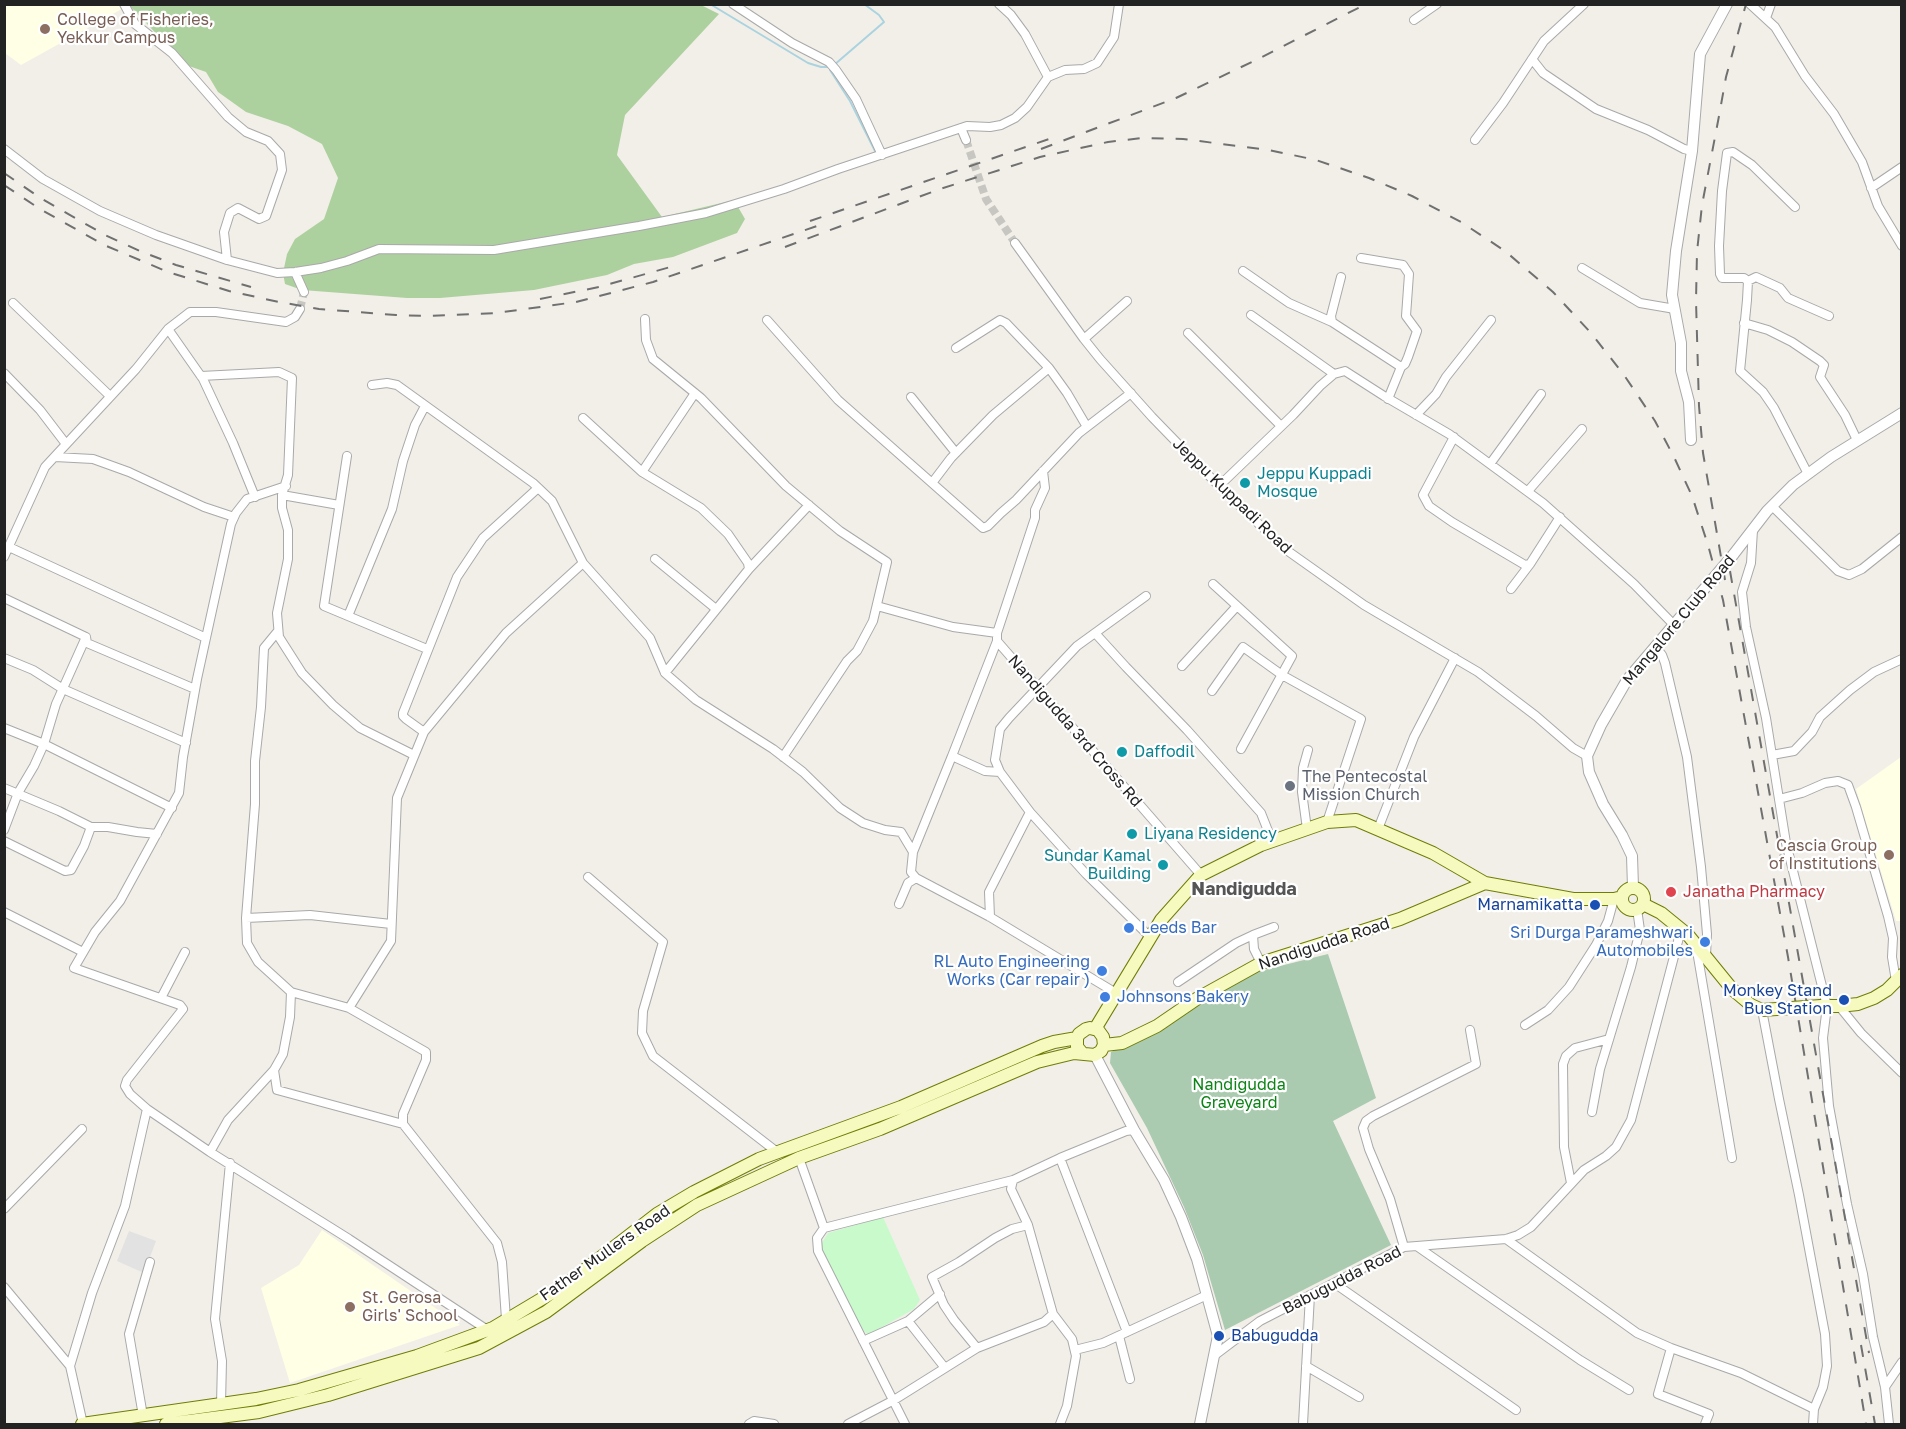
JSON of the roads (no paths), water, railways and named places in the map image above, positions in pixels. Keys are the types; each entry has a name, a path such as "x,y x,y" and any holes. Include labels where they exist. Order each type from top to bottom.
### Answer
{"main road":[{"path":"1095,1029 1161,920 1201,875 1261,845 1327,822 1356,820 1433,853 1485,883 1573,899 1618,898 1626,890 1633,888 1643,894 1640,907"},
{"name":"Nandigudda Road","path":"1104,1045 1122,1043 1157,1026 1198,998 1260,963 1400,919 1485,883"},
{"path":"1618,898 1625,906 1633,910 1640,907 1661,913 1696,945 1732,989 1751,1005 1762,1010 1858,1004 1887,990 1899,978"},
{"path":"166,1425 224,1421 328,1395 479,1348 491,1335 546,1312 697,1205 799,1158 880,1129 1037,1062 1063,1054 1089,1055 1101,1051 1104,1037 1095,1029 1086,1029 1078,1034 1077,1038 1077,1047 1089,1055"},
{"name":"Father Mullers Road","path":"82,1424 130,1422 143,1416 256,1399 299,1390 491,1335 506,1319 565,1285 657,1215 694,1191 759,1159 901,1107 1042,1046 1077,1038"}],"street":[{"path":"124,4 135,24 172,53 228,117 246,132 268,141 280,154 282,170 266,216 259,219 238,208 230,213 224,238 227,260"},
{"path":"734,4 792,43 829,62 856,99 882,155"},
{"path":"999,4 1011,15 1025,34 1048,77"},
{"path":"4,149 43,179 100,211 156,235 227,260 277,273 295,272 347,261 380,249 494,250 695,215 784,189 961,128 1001,126 1028,107 1048,77 1065,69 1084,69 1097,63 1114,37 1119,4"},
{"path":"1414,20 1437,4"},
{"path":"1475,140 1544,41 1584,4"},
{"path":"1692,440 1689,402 1681,371 1681,343 1672,295 1676,251 1692,151 1700,54 1726,4"},
{"path":"1750,4 1766,18 1785,41 1805,76 1834,114 1862,162 1878,206 1902,246"},
{"path":"1766,18 1771,4"},
{"path":"1532,59 1543,73 1596,109 1692,151"},
{"path":"961,128 966,140"},
{"path":"1748,281 1744,278 1722,278 1720,274 1722,191 1727,153 1733,152 1752,165 1795,207"},
{"path":"1871,188 1902,167"},
{"name":"Jeppu Kuppadi Road","path":"1015,243 1084,339 1131,393 1219,486 1285,549 1364,605 1478,672 1536,716 1573,748 1587,756"},
{"path":"1361,258 1403,265 1409,274 1406,316 1417,331 1408,357 1401,367 1388,399"},
{"path":"1582,268 1640,303 1675,309"},
{"path":"1244,271 1290,303 1332,322 1401,367"},
{"path":"295,272 304,292"},
{"path":"1332,322 1331,316 1341,277"},
{"path":"1748,281 1756,277 1780,288 1788,298 1829,316"},
{"path":"1748,281 1740,371 1763,392 1774,408 1808,474"},
{"path":"1084,339 1127,301"},
{"path":"13,303 110,396"},
{"path":"4,557 45,467 136,369 168,329 190,312 216,312 286,322 295,317 300,309"},
{"path":"1251,315 1334,375"},
{"path":"645,319 645,340 653,359 695,393 786,486 840,531 887,562 873,621 857,651 847,661 783,757"},
{"path":"767,320 838,400 983,528 988,526 1087,427 1131,393"},
{"path":"956,348 1000,320 1006,323 1049,368 1087,427"},
{"path":"1416,415 1436,394 1446,377 1491,320"},
{"path":"1744,323 1768,330 1792,342 1824,365 1820,377 1845,415 1857,440"},
{"path":"168,329 201,376 233,443 255,497"},
{"path":"1188,333 1281,426"},
{"path":"932,483 956,453 993,415 1049,368"},
{"path":"1219,486 1320,386 1334,375 1345,371 1454,437 1528,491 1634,584 1674,625"},
{"path":"201,376 279,372 292,378 288,475 282,495 282,508 288,530 288,559 277,612 279,637 302,673 333,705 360,728 414,755"},
{"path":"4,373 40,410 66,444"},
{"path":"372,384 397,385 413,395 424,406 538,488 552,501 583,563 650,638 665,673 696,700 783,757 812,779 840,808 863,823 901,832 913,852"},
{"path":"642,472 695,393"},
{"path":"1490,464 1541,394"},
{"path":"911,397 956,453"},
{"path":"348,616 392,509 403,461 424,406"},
{"name":"Mangalore Club Road","path":"1587,756 1601,725 1627,680 1772,506 1793,485 1831,457 1902,413"},
{"path":"583,418 642,472 701,508 728,534 749,568"},
{"path":"1528,491 1582,429"},
{"path":"1454,437 1423,495 1429,506 1525,565 1530,564"},
{"path":"347,456 324,606 428,649"},
{"path":"55,457 93,459 129,472 195,503 234,517"},
{"path":"1043,471 1045,488 1035,510 1035,518 997,637 913,852 911,872 916,878 990,917 1116,993"},
{"path":"286,486 247,500 234,517 195,689 179,793 120,901 95,932 74,968 180,1005 183,1009 127,1080 125,1086 130,1094 147,1109 491,1335"},
{"path":"424,732 406,719 402,713 457,577 483,538 538,488"},
{"path":"282,495 339,505"},
{"path":"665,673 749,568 809,505"},
{"path":"1772,506 1838,571 1849,575 1862,569 1902,537"},
{"path":"1511,589 1560,517"},
{"path":"1753,530 1750,563 1742,592 1746,627 1766,718 1786,843 1799,900 1829,1006 1823,1038 1829,1106 1863,1274 1873,1338 1885,1387 1889,1425"},
{"path":"9,547 206,638"},
{"path":"655,559 716,609"},
{"path":"349,1008 391,941 397,798 424,732 506,633 583,563"},
{"path":"1213,584 1292,656 1241,749"},
{"path":"1146,596 1077,646 1037,688 1000,729 995,760 1000,772 1030,812 1086,874 1150,937"},
{"path":"4,598 86,637"},
{"path":"877,606 997,637"},
{"path":"1182,666 1237,606"},
{"path":"278,631 264,648 255,761 255,804 246,918 247,944 258,962 291,992 349,1008 426,1052 426,1060 402,1114 403,1125 497,1243 502,1262 506,1319"},
{"path":"1095,633 1126,668 1187,729 1261,813 1272,841"},
{"path":"86,637 87,643 195,689"},
{"path":"4,830 18,793 44,744 56,704 86,637"},
{"name":"Nandigudda 3rd Cross Rd","path":"997,637 1037,688 1201,875"},
{"path":"1655,646 1665,663 1687,757 1701,867 1707,934 1706,956"},
{"path":"1212,691 1243,647 1282,675 1361,719 1327,822"},
{"path":"4,658 33,670 63,689 186,743"},
{"path":"1378,829 1414,736 1455,658"},
{"path":"1772,755 1794,751 1812,732 1820,717 1850,690 1874,672 1902,659"},
{"path":"4,728 44,744 172,808"},
{"path":"1307,829 1302,792 1303,768 1308,750"},
{"path":"952,756 985,771 1000,772"},
{"path":"1587,756 1589,772 1598,793 1632,856 1633,888"},
{"path":"1779,800 1825,783 1838,781 1848,785 1888,916 1893,938 1892,957 1899,978"},
{"path":"4,788 91,827 157,834"},
{"path":"990,917 989,892 1030,812"},
{"path":"4,841 64,871 71,870 91,827"},
{"path":"588,877 663,942 644,1011 642,1033 653,1056 777,1152"},
{"path":"898,903 908,883 916,878"},
{"path":"1525,1025 1548,1010 1569,987 1596,945 1618,898"},
{"path":"1592,1112 1600,1069 1640,930 1640,907"},
{"path":"4,912 83,952"},
{"path":"246,918 310,915 391,924"},
{"path":"1178,982 1236,943 1274,927"},
{"name":"Babugudda Road","path":"1215,1355 1260,1321 1404,1247 1506,1239 1531,1227 1584,1170 1616,1147 1631,1120 1681,930"},
{"path":"1253,935 1254,949 1260,963"},
{"path":"1696,945 1732,1158"},
{"path":"160,998 185,952"},
{"path":"210,1152 228,1120 274,1070 284,1054 290,1017 291,992"},
{"path":"1829,1006 1902,1073"},
{"path":"1762,1010 1825,1334 1827,1366 1823,1387 1814,1409 1814,1425"},
{"path":"1404,1247 1390,1199 1369,1149 1363,1128 1366,1121 1373,1116 1476,1064 1470,1030"},
{"path":"1571,1183 1564,1147 1563,1064 1566,1056 1575,1048 1609,1040"},
{"path":"1089,1055 1164,1180 1197,1260 1218,1336 1200,1425"},
{"path":"274,1070 277,1090 403,1125"},
{"path":"70,1366 92,1293 125,1206 147,1109"},
{"path":"4,1209 82,1129"},
{"path":"905,1425 818,1251 817,1238 824,1228 1013,1180 1060,1158 1126,1131 1134,1130"},
{"path":"799,1158 824,1228"},
{"path":"1060,1158 1123,1334 1130,1379"},
{"path":"221,1404 222,1361 215,1319 230,1163"},
{"path":"1013,1180 1011,1189 1028,1225 1053,1314 1072,1339 1075,1350 1074,1372 1067,1406 1060,1425"},
{"path":"977,1347 954,1320 932,1277 994,1238 1012,1229 1028,1225"},
{"path":"1506,1239 1637,1333 1741,1373 1814,1409"},
{"path":"1417,1246 1580,1360 1629,1390"},
{"path":"143,1416 129,1334 150,1262"},
{"path":"1334,1283 1516,1410"},
{"path":"4,1287 70,1366 82,1424"},
{"path":"863,1341 908,1322 940,1294"},
{"path":"1075,1350 1103,1343 1207,1295"},
{"path":"1305,1424 1310,1295"},
{"path":"848,1425 894,1400 977,1347 1044,1322 1053,1314"},
{"path":"908,1322 945,1368"},
{"path":"1671,1347 1658,1394 1709,1414 1705,1425"},
{"path":"1885,1387 1902,1362"},
{"path":"1306,1366 1359,1397"},
{"path":"750,1425 753,1421 774,1425"}],"waterway":[{"path":"710,4 808,63 829,67"},
{"path":"834,65 884,22 879,15 864,4"},
{"path":"830,70 850,101 875,151"}],"tunnel":[{"path":"966,140 986,199 1015,243"},
{"path":"300,309 304,292"}],"railway":[{"path":"1041,149 1176,98 1366,4"},
{"path":"1725,580 1703,453 1699,406 1697,252 1702,205 1726,77 1746,4"},
{"path":"785,247 940,189 1040,157 1108,142 1142,138 1183,139 1269,150 1316,160 1412,196 1461,222 1505,251 1553,292 1591,333 1624,375 1655,421 1674,457 1692,496 1723,600 1788,957 1866,1424"},
{"path":"810,221 1049,139"},
{"path":"4,173 42,199 105,235 176,265 251,287"},
{"path":"4,185 40,209 104,245 168,272 229,291 279,302 319,309 396,315 496,313 576,302 653,282 823,224"},
{"path":"540,299 599,287 674,266"},
{"path":"1730,571 1869,1353"},
{"path":"1861,1345 1875,1424"}],"place":[{"name":"College of Fisheries, Yekkur Campus","path":"45,29"},
{"name":"Jeppu Kuppadi Mosque","path":"1245,483"},
{"name":"Daffodil","path":"1122,752"},
{"name":"The Pentecostal Mission Church","path":"1290,786"},
{"name":"Liyana Residency","path":"1132,834"},
{"name":"Cascia Group of Institutions","path":"1889,855"},
{"name":"Sundar Kamal Building","path":"1163,865"},
{"name":"Janatha Pharmacy","path":"1671,892"},
{"name":"Marnamikatta","path":"1595,905"},
{"name":"Leeds Bar","path":"1129,928"},
{"name":"Sri Durga Parameshwari Automobiles","path":"1705,942"},
{"name":"RL Auto Engineering Works (Car repair )","path":"1102,971"},
{"name":"Johnsons Bakery","path":"1105,997"},
{"name":"Monkey Stand Bus Station","path":"1844,1000"},
{"name":"St. Gerosa Girls' School","path":"350,1307"},
{"name":"Babugudda","path":"1219,1336"}],"district":[{"name":"Nandigudda","path":"1244,889"}],"park label":[{"name":"Nandigudda Graveyard","path":"1239,1094"}]}
